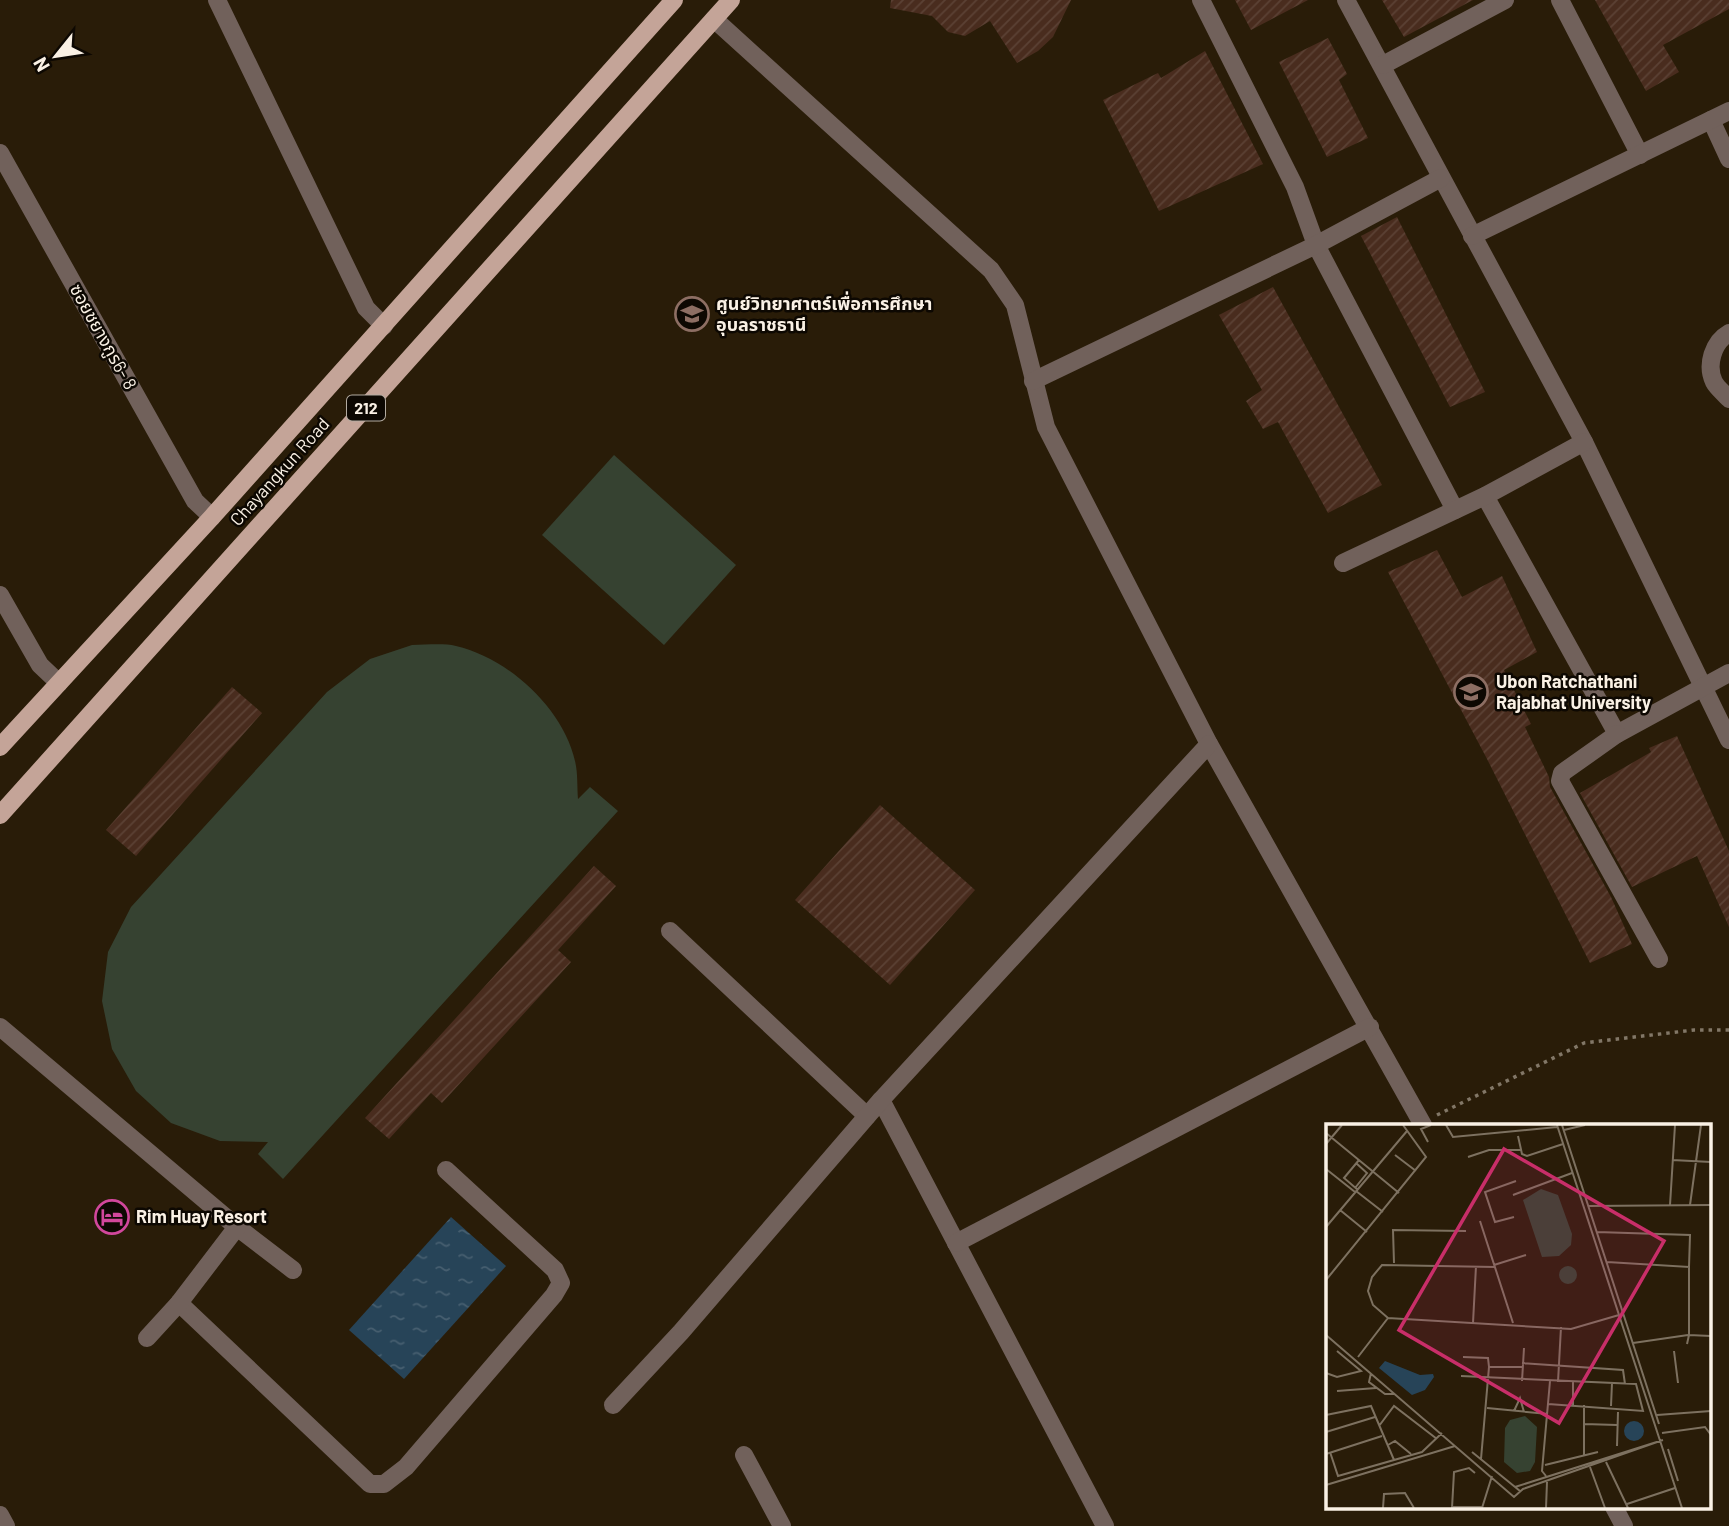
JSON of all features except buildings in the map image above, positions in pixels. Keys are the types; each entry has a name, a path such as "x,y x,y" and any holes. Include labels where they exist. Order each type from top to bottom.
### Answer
{"main road":[{"name":"Chayangkun Road","path":"0,747 212,517 674,0"},
{"name":"Chayangkun Road","path":"0,815 731,0"}],"street":[{"path":"217,0 366,308 384,326"},
{"path":"1201,0 1295,187 1317,245 1455,510"},
{"path":"1346,0 1584,442 1729,740"},
{"path":"1383,65 1505,0"},
{"path":"1560,0 1640,155"},
{"path":"714,19 991,270 1015,305 1046,427 1209,744 1422,1124"},
{"path":"1472,236 1729,111"},
{"path":"1711,120 1729,159"},
{"name":"ซอยชยางกูร6- 8","path":"0,153 195,500 212,517"},
{"path":"1033,382 1317,245 1441,178"},
{"path":"1729,333 1722,337 1710,360 1714,382 1729,399"},
{"path":"1343,563 1485,496 1584,442"},
{"path":"1485,496 1617,734"},
{"path":"0,595 40,665 59,683"},
{"path":"1659,959 1560,781 1562,773 1617,734 1729,673"},
{"path":"613,1405 681,1332 881,1100 1209,744"},
{"path":"670,930 867,1116"},
{"path":"0,1027 237,1227 293,1270"},
{"path":"956,1243 1370,1027"},
{"path":"881,1100 1105,1526"},
{"path":"179,1303 370,1484 384,1484 406,1467 562,1283 555,1270 446,1170"},
{"path":"147,1338 179,1303 237,1227"},
{"path":"744,1455 782,1526"},
{"path":"1615,1508 1624,1526"},
{"path":"0,1515 6,1526"}],"path":[{"path":"1422,1124 1584,1043 1694,1030 1729,1031"}],"green space":[{"path":"614,455 736,565 664,645 542,535"},
{"path":"412,645 456,646 476,652 513,674 546,704 569,741 576,766 578,799 590,787 618,811 283,1179 258,1154 268,1142 220,1141 171,1123 136,1091 112,1049 102,1001 108,952 131,907 327,692 370,659"}],"water":[{"path":"451,1217 506,1266 404,1379 349,1330"}],"place":[{"name":"ศูนย์วิทยาศาตร์เพื่อการศึกษา อุบลราชธานี","path":"692,314"},
{"name":"Ubon Ratchathani Rajabhat University","path":"1471,692"},
{"name":"Rim Huay Resort","path":"112,1217"}]}
